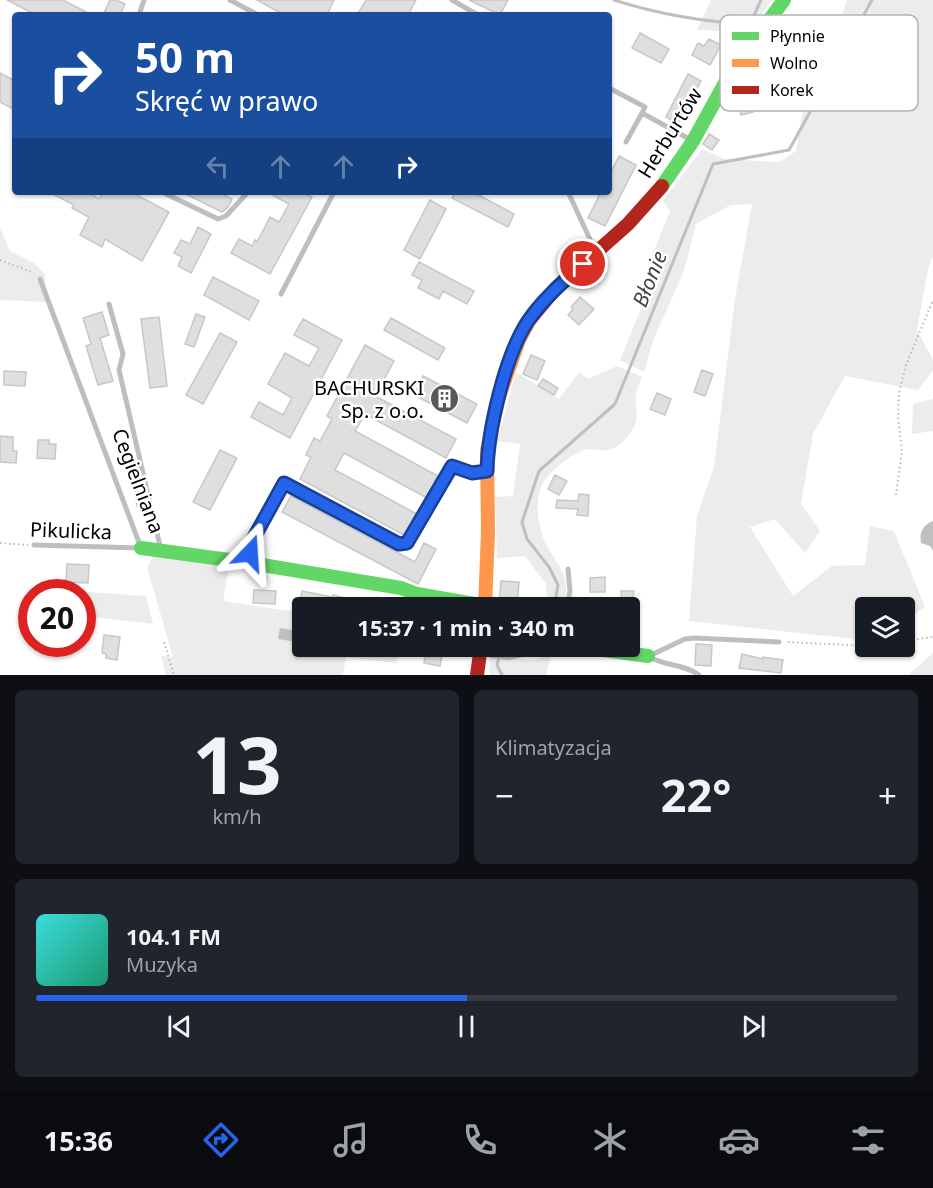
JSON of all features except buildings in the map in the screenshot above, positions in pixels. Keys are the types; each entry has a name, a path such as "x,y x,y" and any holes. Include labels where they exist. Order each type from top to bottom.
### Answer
{"street":[{"name":"Herburtów","path":"773,15 784,0"},
{"name":"Herburtów","path":"485,597 488,532 487,450 499,397 519,340 527,323 556,288 628,224 655,195 693,141 720,92"},
{"name":"Cegielniana","path":"141,548 401,588 433,597"},
{"path":"640,655 648,656"},
{"path":"477,675 481,657"}],"lane":[{"path":"230,0 252,12"},
{"path":"452,0 472,12"},
{"path":"612,90 645,107 626,142"},
{"path":"642,113 693,141"},
{"path":"168,195 218,219 226,216 245,195"},
{"path":"281,294 332,195"},
{"path":"569,195 596,253"},
{"name":"Cegielniana","path":"40,279 141,548"},
{"path":"109,304 123,354 119,370 161,550"},
{"path":"249,563 251,543 284,483 403,545 411,540 452,466 472,473 487,471"},
{"name":"Pikulicka","path":"34,545 141,548"},
{"path":"568,569 569,597"},
{"path":"648,656 686,639 694,638 779,642"},
{"path":"648,656 658,662 688,669 699,675"}],"path":[{"path":"0,260 32,271 40,279"},
{"path":"896,495 902,451 898,417 899,393 906,365 933,300"},
{"name":"Pikulicka","path":"0,543 34,545"},
{"path":"915,639 933,637"},
{"path":"164,642 174,675"},
{"path":"779,642 855,645"}],"shaded area":[{"path":"711,0 772,0 761,15 720,15 720,31 697,30"},
{"path":"847,0 933,0 933,256 928,269 917,330 933,360 933,370 918,390 845,376 813,434 801,504 820,531 805,553 775,519 750,527 793,596 832,566 865,565 870,526 894,531 925,607 915,614 915,597 855,597 855,639 689,621 697,516 714,467 735,299 752,204 731,205 696,224 684,271 654,338 644,372 620,360 656,272 653,253 670,211 663,201 702,149 724,159 779,162 796,151 802,115 805,111 918,111 918,15 842,15"},
{"path":"0,228 10,251 34,263 45,274 46,302 0,300"},
{"path":"617,366 642,377 636,395 636,422 619,445 608,450 587,449 579,452 554,470 542,485 538,499 541,530 546,544 563,573 566,587 566,597 547,597 546,584 525,556 497,558 495,497 513,496 520,444 497,441 516,372 559,399 579,372 588,379"},
{"path":"933,399 933,431 912,434 913,404"},
{"path":"933,521 933,551 930,546 921,543 921,535 922,529"},
{"path":"153,557 229,566 223,601 292,611 292,657 346,657 343,675 166,675 161,656 173,657 148,565"},
{"path":"96,593 146,596 153,624 96,617"},
{"path":"280,628 292,630 292,641 278,639"},
{"path":"933,653 933,675 908,675"},
{"path":"346,657 399,657 395,663"},
{"path":"490,657 534,660 550,657 546,675 489,675"}],"waterway":[{"path":"614,0 681,16 720,21"},
{"path":"754,15 761,0"},
{"name":"Błonie","path":"864,15 872,0"},
{"name":"Błonie","path":"556,597 558,585 549,567 527,539 522,522 539,471 615,404 713,164 789,150 811,111"},
{"name":"Błonie","path":"499,657 497,665 502,675"}],"traffic: fast":[{"path":"773,15 784,0"},
{"path":"662,186 693,141 720,92"},
{"path":"141,548 244,562 401,588 434,597"},
{"path":"640,655 648,656"}],"traffic: slow":[{"path":"485,597 488,532 487,450 499,397 519,340 531,318"}],"traffic: jam":[{"path":"531,318 556,288 628,224 662,186"},
{"path":"477,675 479,657"}],"place":[{"name":"BACHURSKI Sp. z o.o.","path":"445,399"}],"route":[{"path":"250,553 251,543 284,483 399,544 403,545 411,540 452,466 472,473 487,471 487,450 492,424 507,370 519,340 527,323 543,303 583,264"}]}
